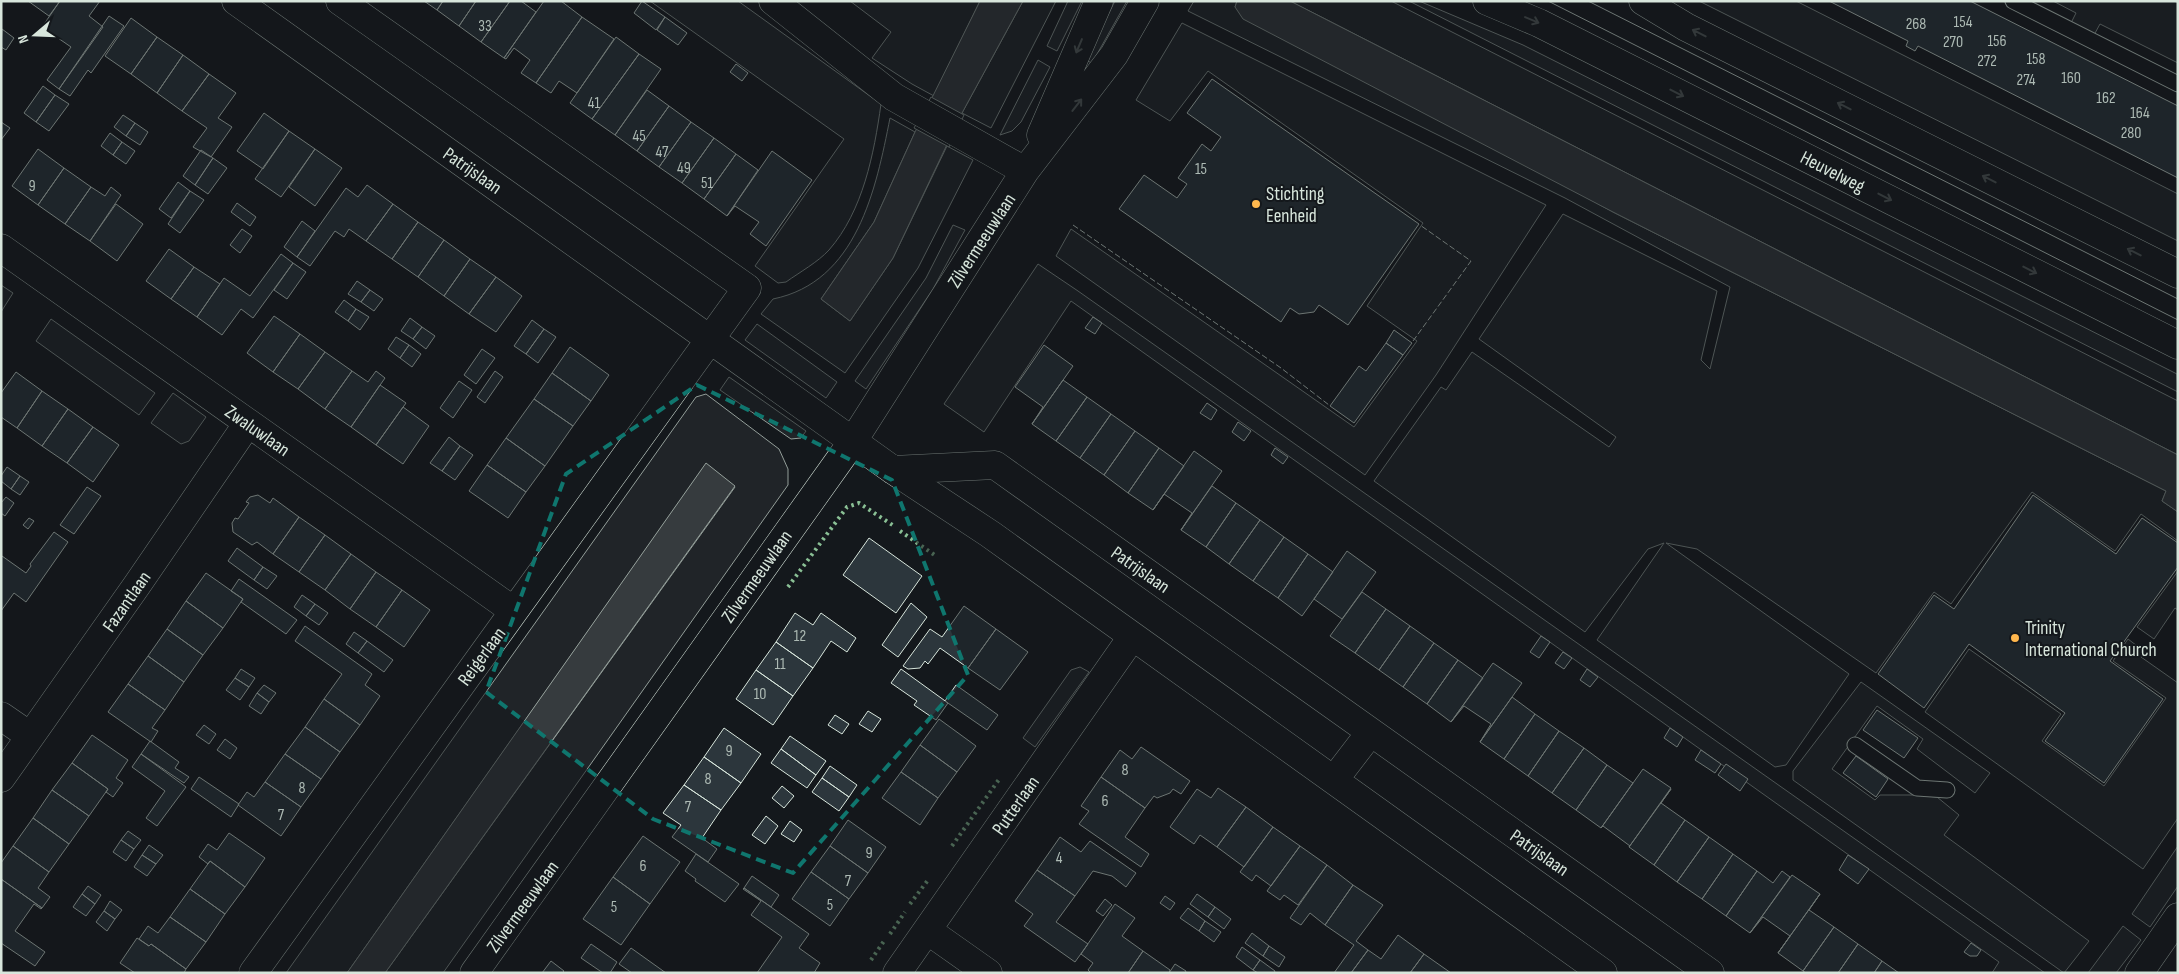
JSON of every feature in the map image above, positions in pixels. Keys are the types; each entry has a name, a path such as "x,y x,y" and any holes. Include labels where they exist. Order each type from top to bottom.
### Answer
{"street":[{"name":"Patrijslaan","path":"236,1 893,470 990,534 1603,973"},
{"path":"340,1 747,288 710,338"},
{"name":"Zilvermeeuwlaan","path":"773,1 894,97 1025,171"},
{"name":"Zilvermeeuwlaan","path":"1025,171 1099,1"},
{"name":"Zilvermeeuwlaan","path":"474,973 852,441 1025,171 1114,55 1145,1"},
{"name":"Heuvelweg","path":"1487,1 1539,23 2178,345"},
{"path":"1643,1 1686,27 2178,274"},
{"name":"Zwaluwlaan","path":"1,248 514,611"},
{"name":"Reigerlaan","path":"253,973 710,338"},
{"name":"Fazantlaan","path":"1,778 137,586 248,423"},
{"name":"Patrijslaan","path":"893,470 995,465 1710,973"},
{"name":"Putterlaan","path":"897,973 1132,637"},
{"path":"1,716 30,736"},
{"path":"1334,780 1370,733"},
{"path":"2139,973 2178,917"},
{"path":"927,930 988,973"}],"lane":[{"path":"2012,1 2178,84"},
{"path":"1855,745 1917,788 1947,790"}],"highlighted area":[{"path":"697,385 892,480 968,675 793,873 653,819 486,692 566,474"}],"shaded area":[{"path":"650,1 738,1 881,104 875,142 865,181 859,200 841,235 825,254 786,282 778,283 755,266 844,139"},
{"path":"850,1 980,1 934,96 872,58 891,32"},
{"path":"980,1 1023,1 962,113 893,258 850,321 821,299 874,222 915,132"},
{"path":"1023,1 1056,1 991,128 962,113"},
{"path":"1068,1 1082,1 1057,51 1047,46"},
{"path":"1115,1 1127,1 1092,63 1085,60"},
{"path":"1194,1 1237,1 1235,7 1613,212 2166,491 2162,501 2178,512 2178,541 2141,514 2115,551 2032,492 1951,604 1934,592 1876,673 1697,549 1666,543 1849,674 1786,765 1775,767 1597,640 1664,543 1648,549 1585,632 1374,481 1441,387 1446,390 1472,352 1609,447 1616,437 1479,339 1563,214 1717,291 1701,360 1710,369 1730,287 1565,198 1188,11"},
{"path":"1237,1 1290,1 2178,455 2178,512 2162,501 2166,491 1613,212 1243,19 1235,7"},
{"path":"1290,1 1391,1 2178,401 2178,455"},
{"path":"1409,1 1419,1 1523,45 2177,374 2178,392"},
{"path":"1699,1 1796,1 2178,194 2178,241"},
{"path":"2053,1 2174,1 2178,3 2178,63 2100,24 2094,35 2071,23 2076,13"},
{"path":"1182,23 1546,205 1436,375 1365,475 1056,256 1071,229 1354,427 1417,341 1367,306 1423,223 1208,71 1170,121 1136,100"},
{"path":"1038,60 1050,67 1021,122 1012,131 1000,135"},
{"path":"890,118 915,132 874,222 821,299 850,321 893,258 947,146 973,160 918,268 845,373 761,314 773,299 802,289 825,274 843,253 858,229 869,202 878,174"},
{"path":"953,225 965,230 933,289 866,389 855,381 926,278"},
{"path":"1038,264 2045,973 1992,973 1999,962 1071,301 984,432 944,404"},
{"path":"1,285 13,293 1,312"},
{"path":"51,319 155,393 139,415 36,341"},
{"path":"757,324 837,382 826,398 745,340"},
{"path":"729,377 806,431 801,438 791,439 720,390"},
{"path":"173,393 206,417 189,441 181,444 151,423"},
{"path":"706,394 779,449 788,469 788,485 443,973 385,973 735,487 706,464 347,973 286,973 696,397"},
{"path":"706,463 735,486 385,973 347,973"},
{"path":"2178,571 2178,610 2175,608 2154,639 2137,627"},
{"path":"2128,639 2145,652 2141,657 2178,683 2178,818 2143,869 1925,712 1969,649 2061,714 2042,741 2104,786 2166,698 2113,661"},
{"path":"1080,667 1089,672 1035,747 1023,738 1071,670"},
{"path":"1861,682 1990,773 1975,793 1917,749 1923,739 1877,706 1832,769 1875,800 1880,795 1937,797 1959,815 1944,835 2089,941 2064,973 1793,780 1793,771"},
{"path":"2178,846 2178,886 2150,927 2132,914"},
{"path":"2123,926 2141,940 2116,973 2088,973"}],"pier":[{"path":"931,97 964,115 949,147 914,128"}],"building":[{"path":"28,1 60,1 49,16"},
{"path":"60,1 100,1 89,16 103,27 59,89 47,80 71,47 42,27"},
{"path":"424,1 443,1 437,10"},
{"path":"443,1 476,1 459,26 437,10"},
{"path":"476,1 510,1 481,42 459,26"},
{"path":"510,1 521,1 536,12 504,58 481,42"},
{"path":"544,1 561,1 582,17 536,83 521,73 530,60 514,48 506,59 504,58"},
{"path":"642,1 665,17 656,30 634,13"},
{"path":"1829,1 1970,1 2178,106 2178,178 1918,46 1915,51 1906,46 1908,41"},
{"path":"109,16 124,26 91,73 88,70 70,96 59,89"},
{"path":"582,17 614,39 577,93 559,81 551,93 536,83"},
{"path":"665,17 687,33 678,45 657,30"},
{"path":"131,18 157,37 131,74 105,56"},
{"path":"2,29 14,38 6,50 1,47"},
{"path":"157,37 183,55 157,93 131,74"},
{"path":"616,37 639,54 592,119 570,103"},
{"path":"639,54 661,69 615,135 592,119"},
{"path":"183,55 209,74 182,111 157,93"},
{"path":"736,64 748,73 742,81 730,72"},
{"path":"209,74 236,93 218,118 232,127 211,157 193,147 207,128 182,111"},
{"name":"Stichting Eenheid","path":"1212,79 1419,224 1348,325 1319,305 1314,312 1299,314 1290,308 1281,322 1119,209 1144,175 1177,198 1187,184 1178,178 1202,144 1211,151 1221,137 1187,113"},
{"path":"43,86 55,95 36,122 24,113"},
{"path":"647,90 669,106 637,151 615,135"},
{"path":"55,95 69,104 49,131 36,122"},
{"path":"669,106 691,122 659,167 637,151"},
{"path":"264,113 289,131 263,169 237,151"},
{"path":"123,115 135,123 126,136 114,127"},
{"path":"1,122 10,128 1,140"},
{"path":"691,122 714,138 682,183 659,167"},
{"path":"135,123 148,132 140,145 126,136"},
{"path":"289,131 315,149 281,197 255,179"},
{"path":"110,133 122,142 113,155 101,146"},
{"path":"714,138 736,154 704,199 682,183"},
{"path":"122,142 135,151 126,164 113,155"},
{"path":"38,149 64,168 38,205 12,186"},
{"path":"315,149 342,168 315,206 289,187"},
{"path":"201,150 213,158 195,185 183,176"},
{"path":"772,151 812,180 766,246 750,234 759,222 735,206 727,216"},
{"path":"736,154 758,170 727,216 704,199"},
{"path":"213,158 227,168 208,194 195,185"},
{"path":"64,168 91,187 65,224 38,205"},
{"path":"178,182 190,191 171,218 159,209"},
{"path":"367,185 393,204 366,241 349,229 344,237 335,231 310,266 297,257 346,188 358,197"},
{"path":"91,187 105,196 111,187 121,195 90,241 65,224"},
{"path":"190,191 204,200 180,233 168,224"},
{"path":"237,203 256,217 250,226 231,212"},
{"path":"116,204 143,224 117,261 90,241"},
{"path":"393,204 418,222 392,259 366,241"},
{"path":"302,221 315,231 297,257 284,247"},
{"path":"418,222 444,240 418,277 392,259"},
{"path":"242,229 252,236 240,253 230,245"},
{"path":"444,240 470,259 444,296 418,277"},
{"path":"169,249 194,267 171,299 146,281"},
{"path":"281,254 293,263 253,318 241,309 222,335 197,317 224,278 250,296"},
{"path":"470,259 496,277 469,314 444,296"},
{"path":"293,263 306,272 287,299 274,290"},
{"path":"194,267 220,284 197,317 171,299"},
{"path":"496,277 522,296 496,332 469,314"},
{"path":"357,281 370,290 361,302 348,294"},
{"path":"370,290 383,299 374,311 361,302"},
{"path":"344,300 356,309 348,321 335,312"},
{"path":"356,309 369,317 360,330 348,321"},
{"path":"274,316 300,334 273,372 247,353"},
{"path":"1093,317 1102,323 1095,334 1085,328"},
{"path":"410,318 422,327 413,339 401,331"},
{"path":"532,320 544,329 526,354 514,346"},
{"path":"422,327 435,336 426,349 413,339"},
{"path":"544,329 556,337 538,363 526,354"},
{"path":"1394,330 1412,343 1403,355 1386,343"},
{"path":"300,334 325,352 298,389 273,372"},
{"path":"396,337 409,345 400,358 388,349"},
{"path":"1386,343 1403,355 1354,423 1330,406 1359,366 1366,371"},
{"path":"409,345 421,354 412,367 400,358"},
{"path":"1044,345 1073,366 1032,424 1043,407 1015,387"},
{"path":"570,347 609,375 591,401 552,373"},
{"path":"482,349 495,358 476,384 464,375"},
{"path":"325,352 352,371 325,409 298,389"},
{"path":"352,371 368,382 376,371 385,378 351,427 325,409"},
{"path":"495,371 503,377 485,403 477,397"},
{"path":"16,372 42,391 17,428 1,417 1,393"},
{"path":"552,373 591,401 573,426 534,399"},
{"path":"1063,380 1087,397 1056,441 1032,424"},
{"path":"459,381 472,390 453,418 440,408"},
{"path":"380,385 406,403 376,445 351,427"},
{"path":"42,391 68,409 42,446 17,428"},
{"path":"1087,397 1111,414 1080,458 1056,441"},
{"path":"534,399 573,426 545,466 506,438"},
{"path":"1207,403 1217,410 1211,420 1200,413"},
{"path":"403,407 429,426 403,464 376,445"},
{"path":"68,409 93,427 67,463 42,446"},
{"path":"1111,414 1135,431 1104,475 1080,458"},
{"path":"1238,422 1251,431 1244,441 1232,432"},
{"path":"93,427 119,445 93,482 67,463"},
{"path":"1135,431 1159,448 1128,493 1104,475"},
{"path":"449,437 460,446 442,471 430,463"},
{"path":"506,438 545,466 526,492 487,465"},
{"path":"460,446 473,455 455,480 442,471"},
{"path":"1159,448 1184,466 1153,510 1128,493"},
{"path":"1275,448 1288,457 1283,464 1271,455"},
{"path":"1194,451 1222,471 1181,530 1192,513 1164,494"},
{"path":"487,465 526,492 508,518 469,491"},
{"path":"7,467 20,476 11,489 1,481 1,476"},
{"path":"20,476 29,482 20,495 11,489"},
{"path":"1212,486 1236,503 1206,547 1181,530"},
{"path":"87,487 101,496 74,534 60,525"},
{"path":"258,495 270,503 273,498 299,517 273,554 257,542 252,545 233,532 232,523 235,518 238,519 249,503 246,502 250,497"},
{"name":"Trinity International Church","path":"2033,495 2116,554 2142,518 2178,543 2178,567 2110,661 2163,699 2104,783 2045,741 2065,713 1969,644 1924,708 1878,674 1934,595 1954,609"},
{"path":"6,497 14,503 5,516 1,513 1,503"},
{"path":"1236,503 1260,520 1229,564 1206,547"},
{"path":"299,517 325,535 299,572 273,554"},
{"path":"29,518 34,521 28,529 23,525"},
{"path":"1260,520 1284,537 1253,581 1229,564"},
{"path":"54,532 68,542 26,602 14,593 1,611 1,557 26,573 31,566 30,564"},
{"path":"325,535 351,554 325,590 299,572"},
{"path":"1284,537 1308,554 1278,598 1253,581"},
{"path":"869,538 922,576 896,613 843,575"},
{"path":"237,548 263,567 254,580 228,561"},
{"path":"1347,551 1376,572 1342,619 1314,599"},
{"path":"351,554 376,572 350,609 325,590"},
{"path":"1308,554 1333,572 1302,616 1278,598"},
{"path":"263,567 277,576 267,589 254,580"},
{"path":"376,572 402,590 376,627 350,609"},
{"path":"206,573 243,599 223,628 186,601"},
{"path":"239,579 297,620 286,634 241,602 243,599 231,591"},
{"path":"402,590 430,610 404,647 376,627"},
{"path":"1362,592 1386,609 1355,653 1330,636"},
{"path":"302,595 315,604 306,616 294,607"},
{"path":"186,601 223,628 203,655 167,629"},
{"path":"911,603 927,617 898,657 882,645"},
{"path":"315,604 328,613 319,625 306,616"},
{"path":"964,606 996,629 968,668 940,648 928,664 925,661 920,668 908,669 903,666 930,629 942,637"},
{"path":"1386,609 1410,626 1379,670 1355,653"},
{"path":"795,613 813,625 821,613 856,638 847,652 831,641 813,668 776,642"},
{"path":"305,626 372,674 365,685 380,696 360,725 324,699 342,674 295,641"},
{"path":"1410,626 1434,643 1403,687 1379,670"},
{"path":"167,629 203,655 184,682 148,656"},
{"path":"996,629 1028,652 1000,690 968,668"},
{"path":"354,632 367,641 358,653 346,644"},
{"path":"1541,636 1550,642 1539,658 1530,652"},
{"path":"367,641 393,660 384,672 358,653"},
{"path":"776,642 813,668 793,696 756,670"},
{"path":"1434,643 1458,660 1427,704 1403,687"},
{"path":"1563,652 1572,658 1564,669 1555,663"},
{"path":"148,656 184,682 165,710 128,684"},
{"path":"1458,660 1483,678 1451,722 1427,704"},
{"path":"1493,663 1522,683 1480,742 1491,724 1464,706 1451,722"},
{"path":"241,669 255,678 249,687 235,678"},
{"path":"901,669 948,703 936,720 914,705 917,701 891,683"},
{"path":"1587,669 1598,677 1590,687 1580,680"},
{"path":"756,670 793,696 773,725 736,699"},
{"path":"235,678 249,687 240,700 226,690"},
{"path":"128,684 165,710 152,728 158,731 151,742 108,712"},
{"path":"264,685 276,693 269,702 257,693"},
{"path":"956,685 998,715 987,730 945,701"},
{"path":"257,693 269,702 261,714 249,706"},
{"path":"1512,697 1535,714 1504,759 1480,742"},
{"path":"324,699 360,725 340,752 305,727"},
{"path":"1877,710 1918,738 1904,758 1863,730"},
{"path":"868,711 881,719 872,732 859,724"},
{"path":"1535,714 1559,731 1528,776 1504,759"},
{"path":"835,715 849,724 842,734 828,725"},
{"path":"939,719 976,746 957,772 920,745"},
{"path":"204,725 216,734 209,744 196,735"},
{"path":"305,727 340,752 321,779 285,754"},
{"path":"724,728 761,754 741,783 704,757"},
{"path":"1670,728 1683,737 1677,747 1664,738"},
{"path":"1559,731 1584,748 1552,793 1528,776"},
{"path":"92,735 128,760 116,778 123,783 113,797 106,792 108,789 72,763"},
{"path":"790,736 826,761 816,775 781,749"},
{"path":"225,739 237,748 230,759 217,750"},
{"path":"150,741 179,762 175,768 189,777 184,783 141,754"},
{"path":"920,745 957,772 938,798 901,772"},
{"path":"1141,747 1190,781 1181,794 1173,789 1170,793 1157,798 1154,796 1145,808 1101,777 1120,750 1132,759"},
{"path":"1584,748 1607,765 1576,810 1552,793"},
{"path":"781,749 816,775 807,788 771,763"},
{"path":"1701,750 1721,764 1715,773 1695,760"},
{"path":"141,754 186,787 157,826 146,818 165,791 132,767"},
{"path":"285,754 321,779 301,807 265,782"},
{"path":"1856,756 1888,779 1876,797 1843,773"},
{"path":"704,757 741,783 721,810 684,785"},
{"path":"72,763 108,789 89,816 52,790"},
{"path":"1726,764 1748,779 1740,791 1718,775"},
{"path":"1607,765 1633,783 1601,828 1576,810"},
{"path":"830,766 857,785 849,797 822,778"},
{"path":"1643,769 1671,788 1630,846 1603,826 1601,828"},
{"path":"901,772 938,798 920,825 882,798"},
{"path":"199,777 239,804 231,817 191,789"},
{"path":"1101,777 1145,808 1125,837 1149,854 1141,867 1079,824 1089,811 1081,806"},
{"path":"822,778 849,797 839,811 812,792"},
{"path":"265,782 301,807 281,836 238,805 247,792 254,797"},
{"path":"684,785 721,810 702,838 717,849 708,862 672,837 681,825 663,813"},
{"path":"782,786 794,796 784,808 772,798"},
{"path":"1218,788 1246,807 1217,847 1200,835 1194,844 1170,827 1197,789 1211,798"},
{"path":"1671,789 1661,803 1685,820 1654,865 1629,847"},
{"path":"52,790 89,816 69,844 33,818"},
{"path":"1246,807 1273,827 1244,867 1217,847"},
{"path":"766,816 778,826 765,844 752,835"},
{"path":"33,818 69,844 49,872 13,846"},
{"path":"848,820 886,847 868,873 830,846"},
{"path":"1685,820 1709,837 1677,882 1654,865"},
{"path":"790,821 802,830 794,842 781,834"},
{"path":"1273,827 1300,846 1271,886 1256,875 1252,881 1240,872"},
{"path":"128,831 141,840 134,849 121,840"},
{"path":"229,833 265,858 245,887 210,861 208,864 199,857 208,844 217,850"},
{"path":"643,836 680,862 650,904 613,877"},
{"path":"1060,837 1081,852 1090,841 1136,873 1126,887 1112,876 1093,871 1075,896 1037,870"},
{"path":"1709,837 1733,854 1702,899 1677,882"},
{"path":"121,840 134,849 126,861 113,852"},
{"path":"149,845 163,855 156,864 142,855"},
{"path":"13,846 49,872 38,888 50,897 42,908 1,879 1,863"},
{"path":"830,846 868,873 849,899 811,872"},
{"path":"1300,846 1327,865 1298,905 1284,895 1280,900 1267,891"},
{"path":"696,854 739,884 725,902 695,881 696,879 685,871"},
{"path":"1733,854 1757,871 1726,916 1702,899"},
{"path":"142,855 156,864 147,876 134,867"},
{"path":"1848,855 1869,869 1858,884 1839,870"},
{"path":"210,861 245,887 225,914 190,889"},
{"path":"1327,865 1353,885 1325,925 1310,913 1301,925 1290,918"},
{"path":"1037,870 1075,896 1056,922 1088,944 1075,962 1024,926 1033,914 1015,901"},
{"path":"1757,871 1773,883 1782,871 1790,877 1750,933 1726,916"},
{"path":"811,872 849,899 830,926 792,899"},
{"path":"1792,875 1820,894 1778,953 1790,936 1763,917 1750,933"},
{"path":"752,876 779,895 771,907 744,888"},
{"path":"613,877 650,904 621,945 583,919"},
{"path":"1,879 42,908 34,904 15,931 45,952 35,966 1,943"},
{"path":"1353,885 1383,905 1356,941 1368,950 1351,973 1334,973 1354,945 1325,925"},
{"path":"88,886 101,895 95,904 82,894"},
{"path":"744,888 809,934 799,948 820,963 814,973 757,973 782,937 751,915 761,901"},
{"path":"190,889 225,914 206,942 170,917"},
{"path":"82,894 95,904 86,916 73,907"},
{"path":"1197,894 1215,907 1208,917 1190,904"},
{"path":"1820,894 1809,910 1834,927 1803,971 1778,953"},
{"path":"1165,896 1175,903 1170,910 1160,903"},
{"path":"1105,899 1112,905 1103,916 1096,911"},
{"path":"110,901 122,910 115,919 104,911"},
{"path":"1115,904 1135,918 1122,936 1143,951 1128,973 1091,973 1088,970 1093,963 1081,954"},
{"path":"1215,907 1231,919 1224,929 1208,917"},
{"path":"1188,908 1205,921 1199,931 1180,918"},
{"path":"104,911 115,919 107,931 96,922"},
{"path":"170,917 206,942 186,969 151,944 149,946 139,939 148,926 158,933"},
{"path":"1205,921 1221,932 1214,942 1199,931"},
{"path":"1834,927 1858,944 1838,973 1806,973 1803,971"},
{"path":"1252,933 1269,946 1263,956 1245,943"},
{"path":"1398,935 1424,954 1410,973 1351,973 1368,950 1381,959"},
{"path":"137,938 149,946 151,944 186,969 184,973 135,973 120,963"},
{"path":"1971,943 1981,950 1977,956 1970,956 1964,952"},
{"path":"591,944 617,962 610,973 603,973 581,958"},
{"path":"1858,944 1882,961 1874,973 1838,973"},
{"path":"1269,946 1285,957 1279,967 1263,956"},
{"path":"1242,947 1260,960 1253,970 1236,957"},
{"path":"631,948 666,973 632,973 619,964"},
{"path":"1143,951 1170,970 1169,973 1128,973"},
{"path":"1424,954 1451,973 1410,973"},
{"path":"1260,960 1275,971 1274,973 1258,973 1253,970"},
{"path":"551,961 564,971 562,973 542,973"},
{"path":"1882,961 1899,973 1874,973"},
{"path":"1175,964 1186,971 1185,973 1169,973"}],"tram line":[{"path":"1548,1 2178,320"},
{"path":"1588,1 2178,299"}],"hedge":[{"path":"788,587 847,507 859,503 894,526"},
{"path":"900,531 936,556"},
{"path":"952,846 1000,778"},
{"path":"910,904 928,880"},
{"path":"890,934 905,912"},
{"path":"871,960 884,941"}],"fence":[{"path":"1073,225 1281,368 1329,405"},
{"path":"1413,341 1471,261 1420,225"}],"place":[{"name":"Stichting Eenheid","path":"1256,204"},
{"name":"Trinity International Church","path":"2015,638"}]}
